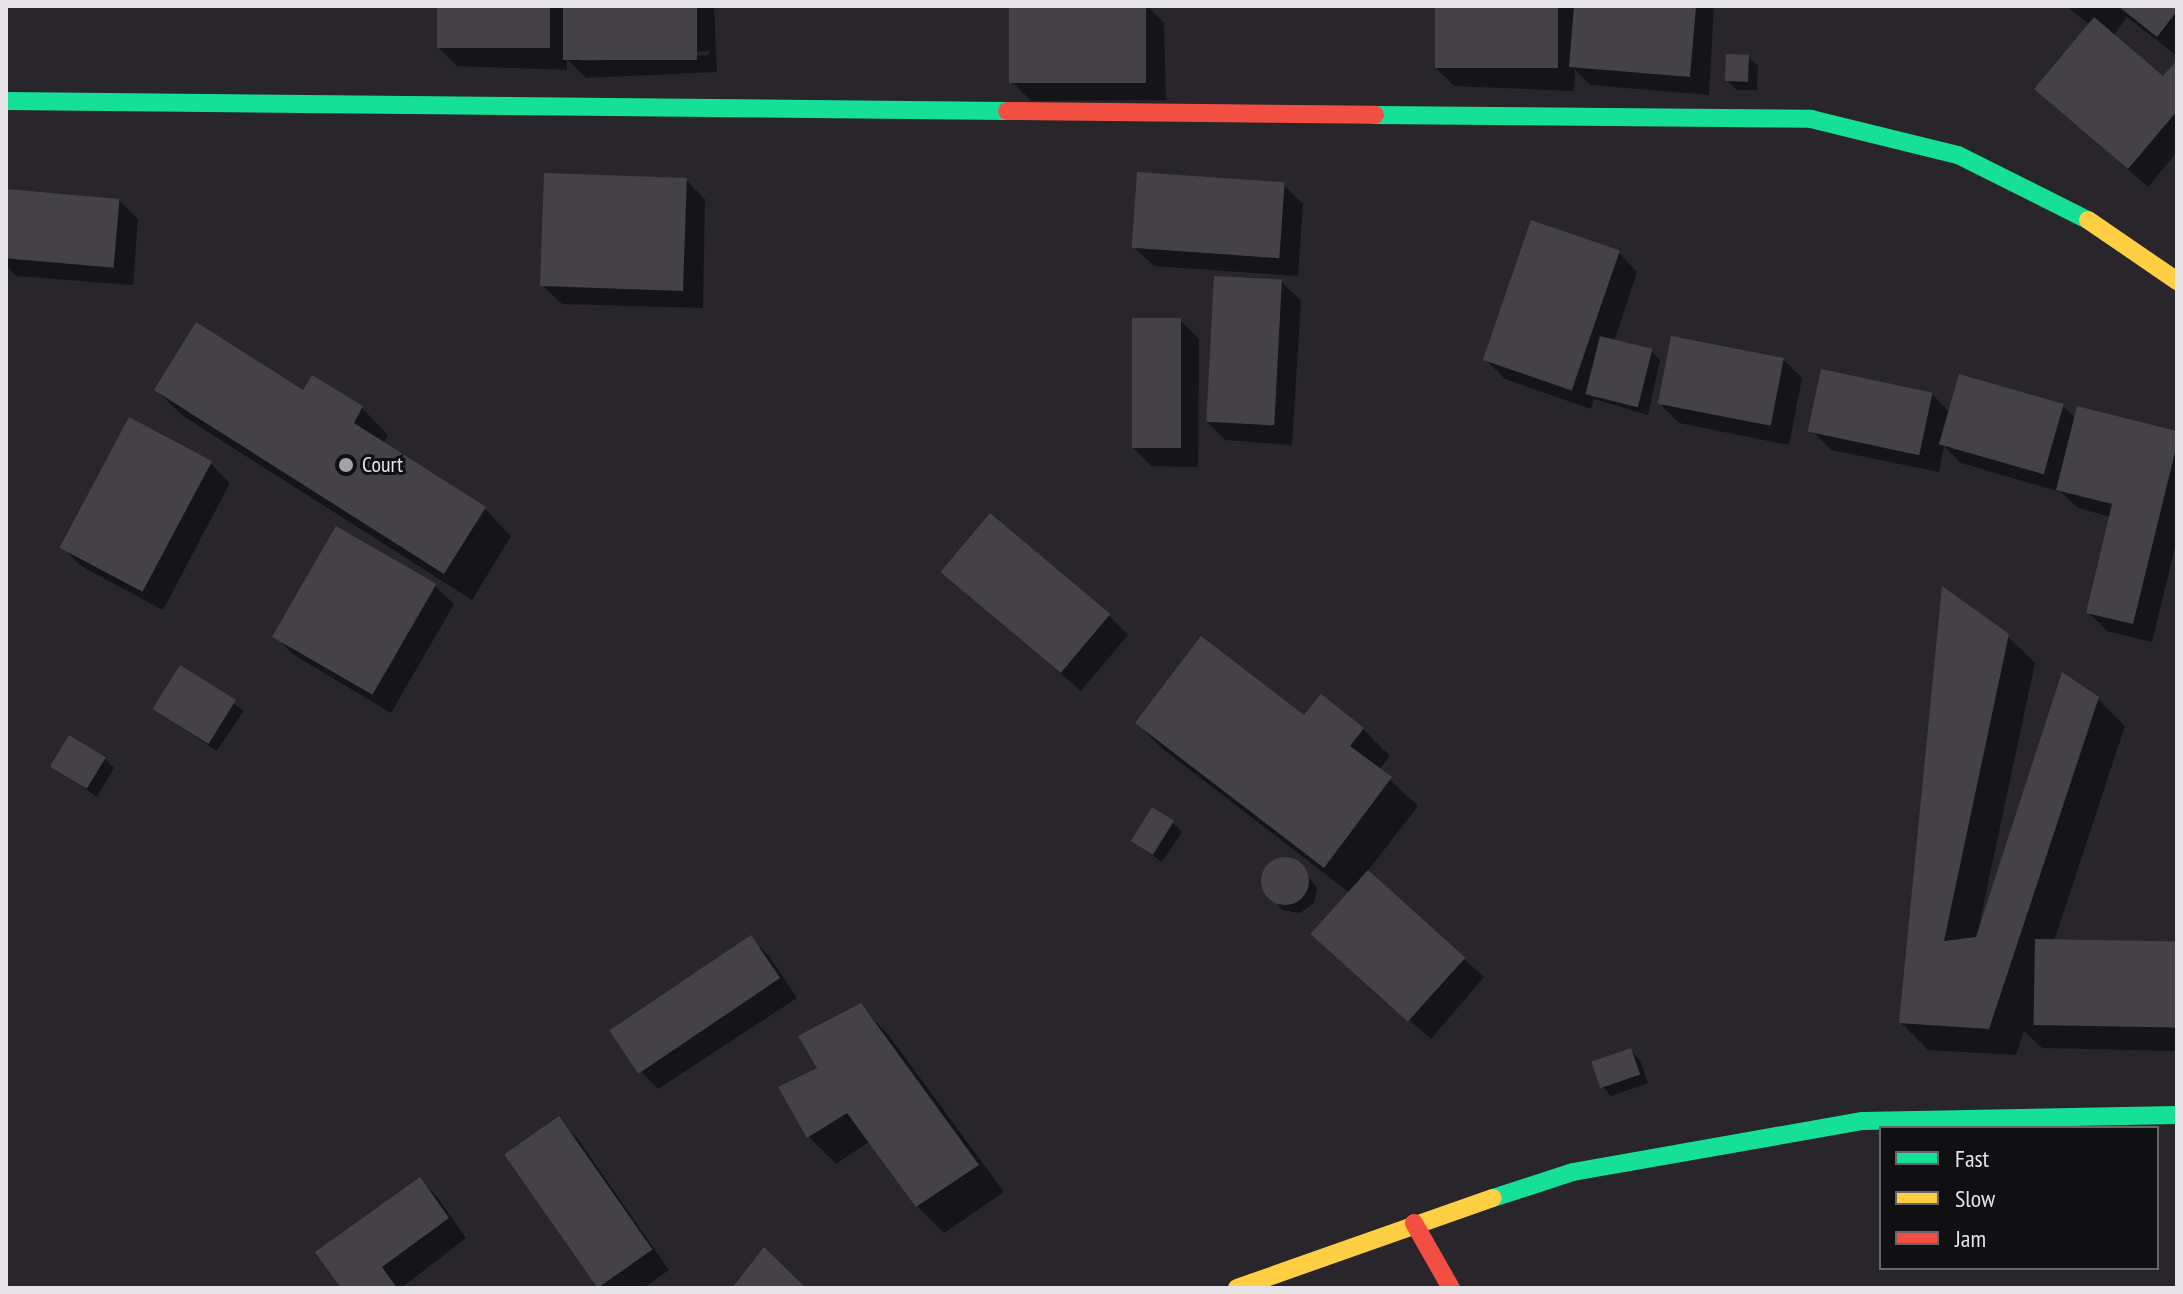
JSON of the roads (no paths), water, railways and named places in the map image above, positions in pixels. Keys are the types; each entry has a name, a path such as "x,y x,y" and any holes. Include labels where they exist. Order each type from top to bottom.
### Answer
{"street":[{"path":"6,101 1811,119 1958,155 2072,209 2177,281"},
{"path":"1237,1288 1414,1223 1573,1172 1863,1121 2177,1115"},
{"path":"1414,1223 1451,1288"}],"place":[{"name":"Court","path":"346,465"}]}
